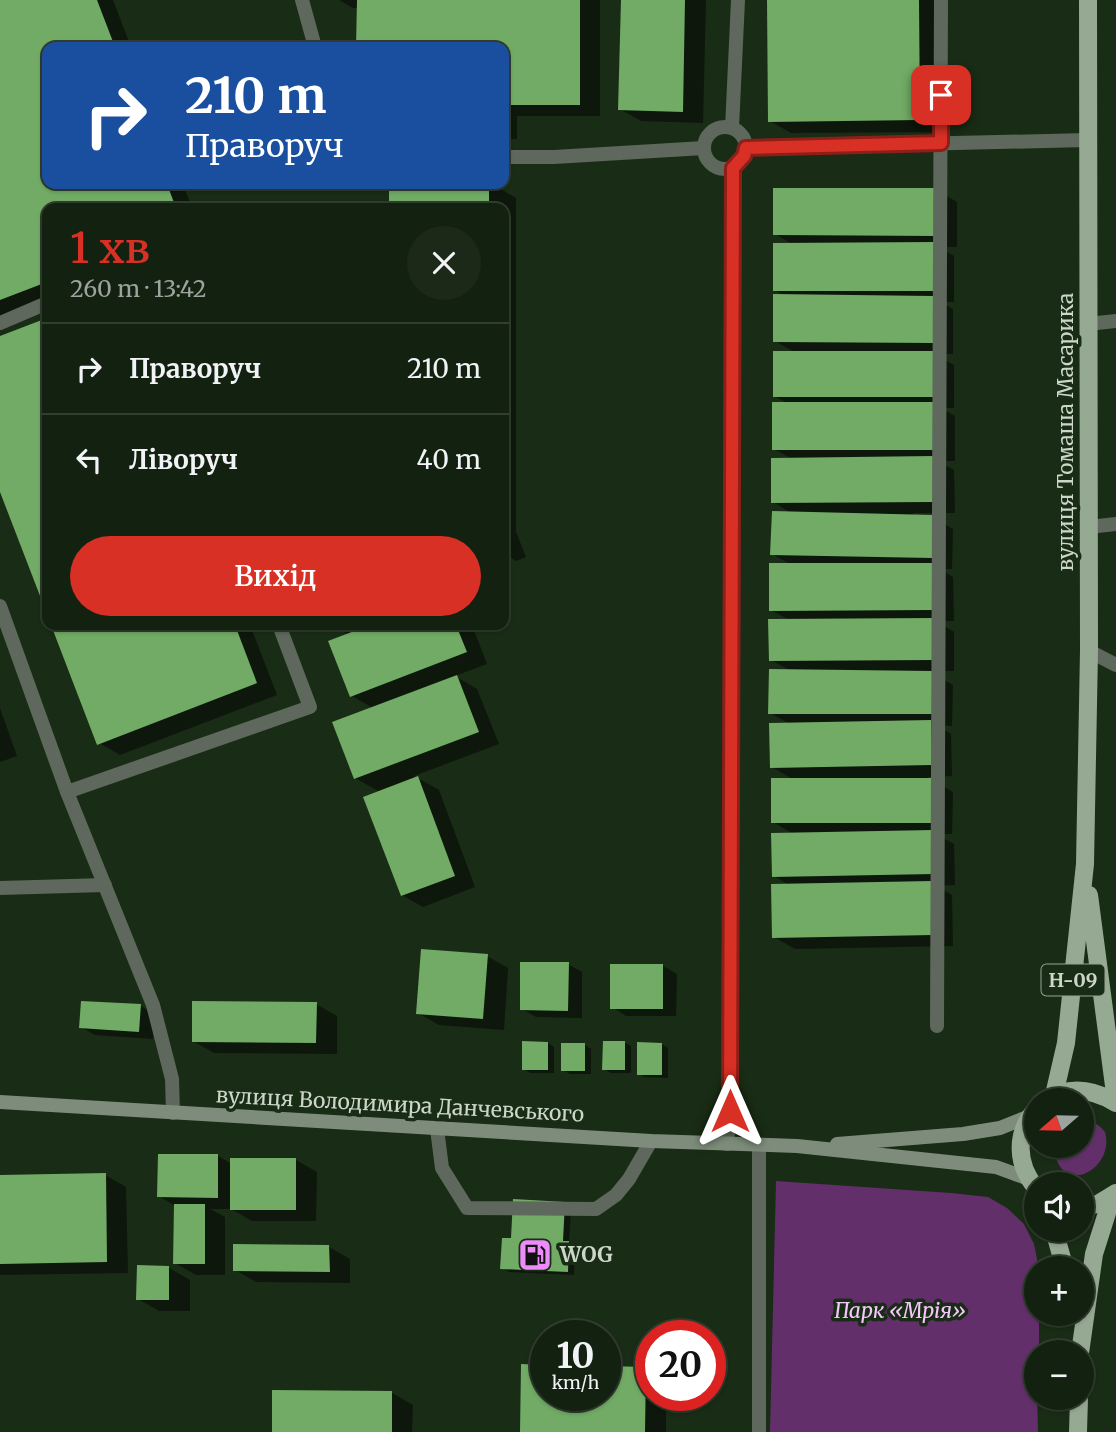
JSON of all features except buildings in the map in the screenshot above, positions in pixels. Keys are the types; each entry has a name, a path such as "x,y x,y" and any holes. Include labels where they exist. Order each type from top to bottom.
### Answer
{"main road":[{"name":"вулиця Томаша Масарика","path":"1052,1088 1066,1043 1085,864 1089,651 1088,0"},
{"name":"вулиця Томаша Масарика","path":"1085,864 1112,1040 1116,1102"},
{"path":"1094,1093 1116,1102"},
{"path":"1024,1128 1020,1154 1027,1172"},
{"path":"1094,1205 1114,1195"},
{"path":"1081,1340 1094,1254 1114,1195"},
{"path":"1078,1432 1079,1410"}],"street":[{"path":"302,0 314,42"},
{"path":"732,128 738,0"},
{"path":"937,1026 941,0"},
{"path":"722,127 732,128 744,140 746,148 744,156 733,168 722,169 713,166 706,158 704,148 706,138 722,127"},
{"path":"746,148 1087,139"},
{"path":"509,157 704,148"},
{"path":"727,1144 730,1084 733,168"},
{"path":"0,323 42,305"},
{"path":"1088,324 1116,321"},
{"path":"1089,527 1116,524"},
{"path":"0,606 67,792 153,1005 172,1079 173,1113"},
{"path":"67,792 310,707 281,630"},
{"path":"1089,651 1116,665"},
{"path":"0,888 106,885"},
{"name":"вулиця Володимира Данчевського","path":"0,1102 759,1146 797,1146 963,1134 1000,1128 1024,1116"},
{"path":"437,1129 442,1168 467,1208 596,1209 616,1195 629,1179 651,1141"},
{"path":"759,1146 759,1432"},
{"name":"вулиця Володимира Данчевського","path":"797,1146 985,1166 1024,1181"}],"green space":[{"path":"1094,1123 1103,1129 1106,1146 1095,1167 1088,1172 1065,1172 1057,1158 1094,1158"},
{"name":"Парк «Мрія»","path":"776,1181 988,1197 1007,1208 1024,1224 1024,1242 1033,1242 1036,1256 1024,1256 1024,1326 1039,1326 1039,1340 1024,1340 1024,1410 1037,1410 1038,1432 770,1432"}],"place":[{"name":"WOG","path":"535,1255"}],"route":[{"path":"730,1111 733,168 744,156 746,148 941,143 941,95"}]}
